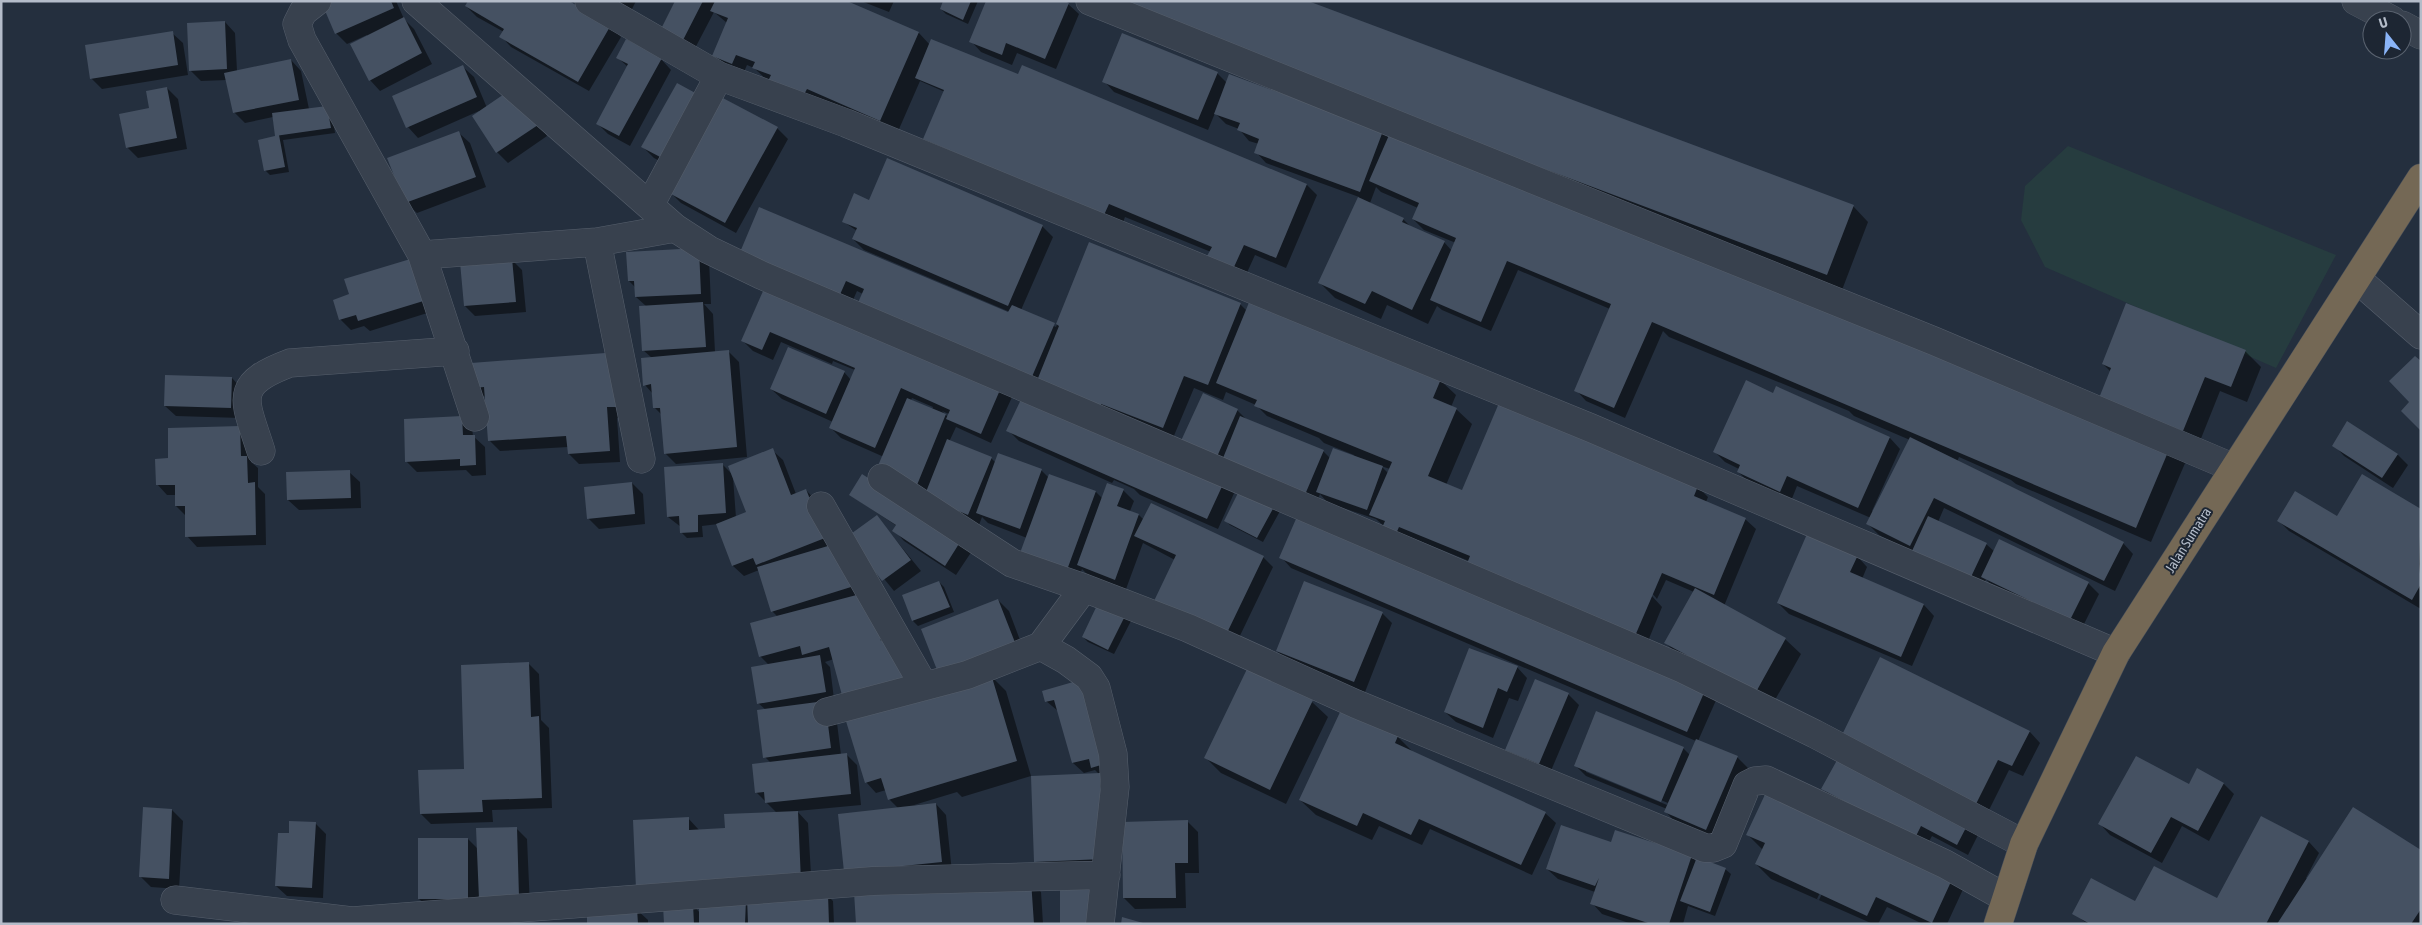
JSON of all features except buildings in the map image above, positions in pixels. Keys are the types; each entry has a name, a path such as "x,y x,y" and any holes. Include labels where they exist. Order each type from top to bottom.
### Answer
{"highway":[{"name":"Jalan Sumatra","path":"1998,924 2024,844 2116,653 2421,178"}],"street":[{"path":"317,1 303,12 298,24 302,40 422,256 475,417"},
{"path":"416,1 676,228 709,250 761,275 1674,665 1815,734 2024,844"},
{"path":"589,1 720,76 846,123 1591,428 2116,653"},
{"path":"1090,1 1934,341 2234,468"},
{"path":"2356,1 2373,10"},
{"path":"650,205 720,76"},
{"path":"422,256 597,242 676,228"},
{"path":"597,242 641,459"},
{"path":"2357,279 2421,335"},
{"path":"261,451 246,406 249,387 265,372 290,363 454,351"},
{"path":"882,478 1012,563 1188,628 1356,704 1705,848 1713,848 1723,844 1747,785 1755,781 1766,780 1946,864 2006,898"},
{"path":"821,506 924,686"},
{"path":"827,712 966,675 1041,646 1084,588"},
{"path":"1041,646 1084,672 1096,688 1114,754 1115,787 1100,924"},
{"path":"175,900 352,921 873,881 1106,875"}],"green space":[{"path":"2068,146 2336,255 2276,368 2045,267 2021,220 2025,186"}]}
